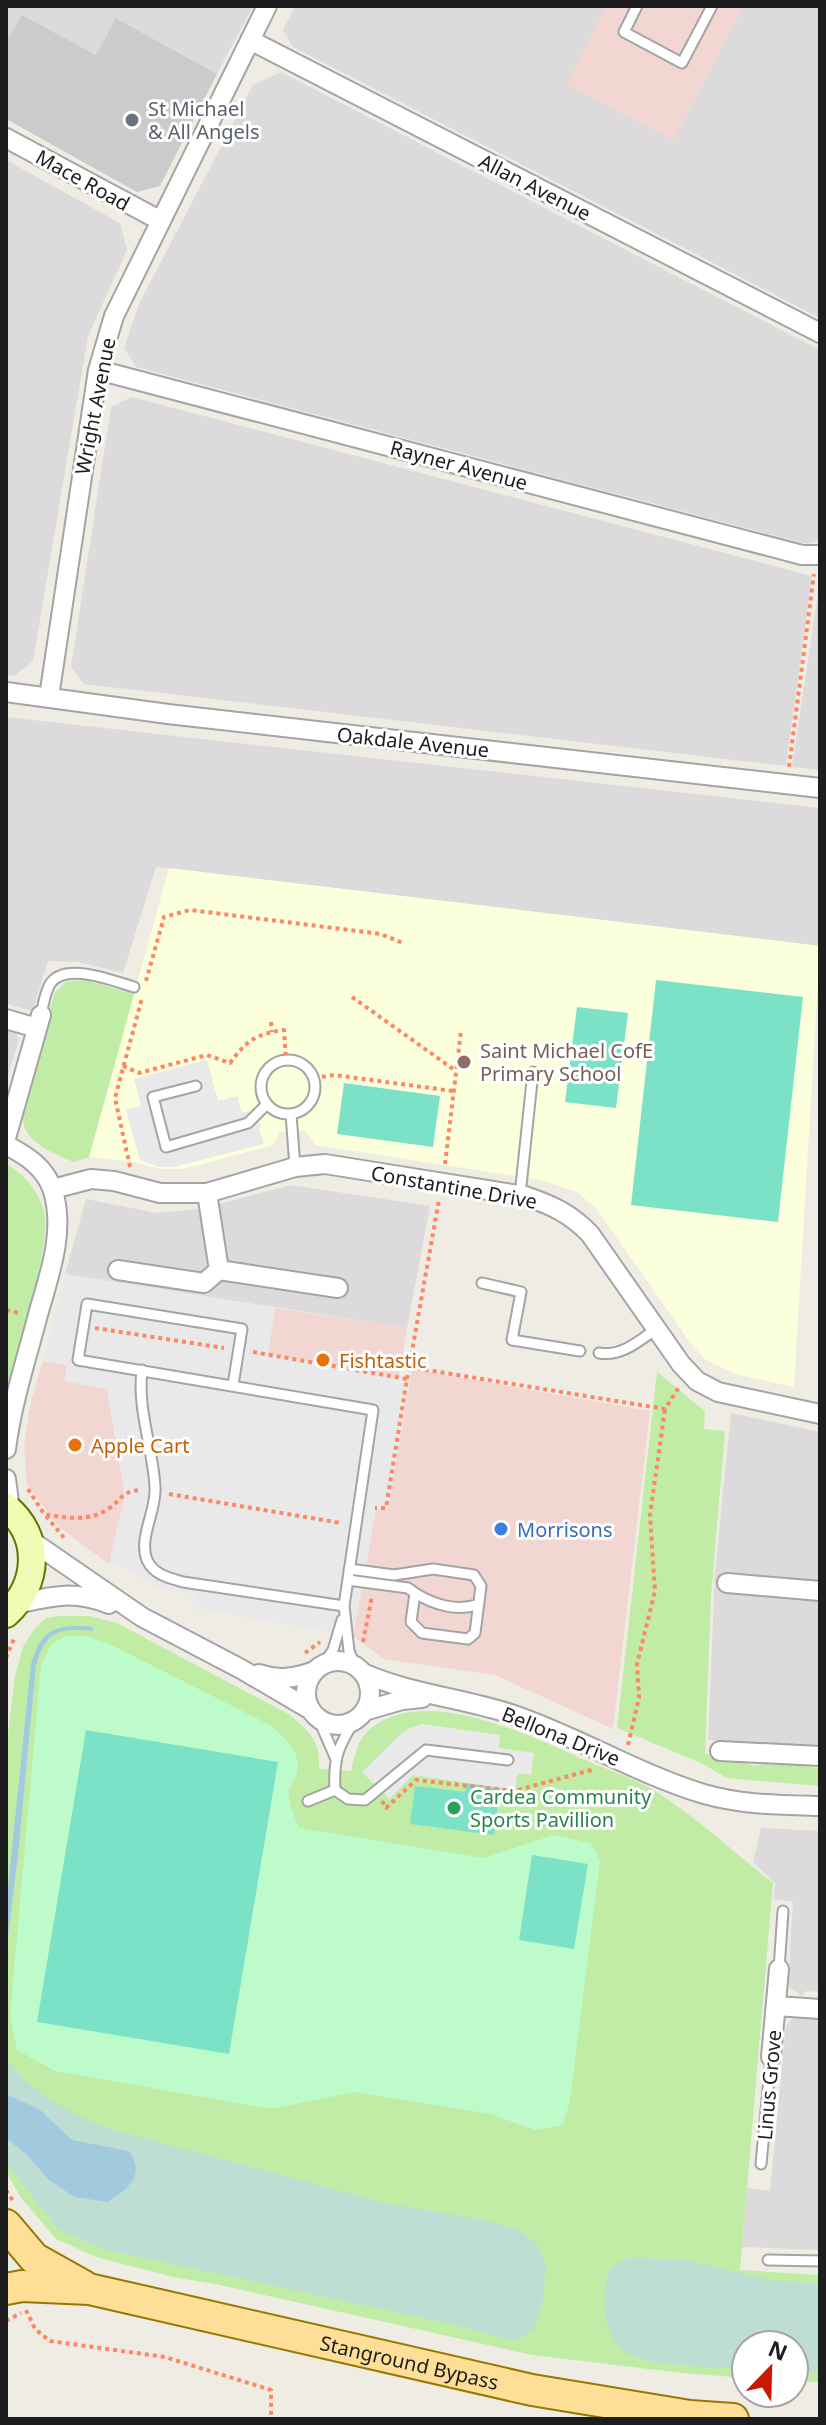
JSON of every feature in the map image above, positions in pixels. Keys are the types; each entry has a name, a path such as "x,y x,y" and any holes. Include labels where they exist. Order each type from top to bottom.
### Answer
{"main road":[{"name":"Stanground Bypass","path":"11,2215 34,2258 89,2289 532,2390 690,2416 733,2419"},
{"name":"Stanground Bypass","path":"19,2295 89,2289"}],"street":[{"name":"Wright Avenue","path":"49,697 98,370 114,316 267,6"},
{"name":"Allan Avenue","path":"250,40 820,333"},
{"name":"Mace Road","path":"6,138 161,221"},
{"name":"Rayner Avenue","path":"98,370 818,561"},
{"name":"Oakdale Avenue","path":"6,692 168,714 820,788"},
{"path":"6,1019 39,1021 6,1138"},
{"path":"6,1145 37,1165 53,1189 57,1226 55,1255 10,1414 6,1449"},
{"name":"Constantine Drive","path":"53,1189 91,1179 160,1193 207,1193 295,1167 325,1164 520,1195 547,1203 572,1216 590,1234 656,1329 697,1381 718,1392 820,1414"},
{"path":"207,1193 219,1270"},
{"path":"118,1270 204,1283 219,1270 338,1288"},
{"path":"6,1479 8,1509 22,1524 30,1540 33,1563 28,1585 9,1611"},
{"name":"Bellona Drive","path":"30,1540 142,1617"},
{"path":"727,1583 820,1591"},
{"name":"Bellona Drive","path":"9,1611 61,1594 90,1596 142,1617 337,1724 402,1700 441,1698"},
{"name":"Bellona Drive","path":"241,1669 272,1679 295,1678 314,1663 334,1661 386,1683 523,1718 705,1794 754,1804 820,1806"},
{"path":"314,1663 306,1690 315,1714"},
{"path":"359,1669 370,1692 360,1715"},
{"path":"720,1751 820,1756"},
{"name":"Linus Grove","path":"771,2057 779,1969"},
{"name":"Linus Grove","path":"776,2006 820,2009"}],"lane":[{"path":"637,6 624,32 682,63 712,6"},
{"path":"39,1021 52,981 60,976 83,973 134,987"},
{"path":"286,1060 307,1067 314,1078 316,1091 313,1100 300,1112 291,1114 274,1110 262,1096 262,1078 273,1064 286,1060"},
{"path":"520,1195 533,1072"},
{"path":"196,1086 153,1097 166,1147 248,1123 267,1104"},
{"path":"291,1114 295,1167"},
{"path":"482,1283 521,1292 512,1340 580,1351"},
{"path":"233,1385 242,1329 87,1304 78,1360 373,1410 344,1611 335,1644 314,1663"},
{"path":"599,1353 606,1355 628,1349 656,1329"},
{"path":"142,1370 141,1400 156,1490 145,1541 147,1559 156,1571 183,1582 344,1611"},
{"path":"349,1569 394,1575 433,1569 474,1575 481,1586 475,1633 468,1639 422,1633 411,1622 415,1593"},
{"path":"348,1580 408,1588 431,1603 452,1607 469,1608 479,1604"},
{"path":"344,1611 348,1644 359,1669"},
{"path":"315,1714 335,1757"},
{"path":"335,1790 335,1757 339,1745 360,1715"},
{"path":"335,1790 348,1799 365,1800 426,1750 508,1760"},
{"path":"308,1801 335,1790"},
{"name":"Linus Grove","path":"779,1969 783,1911"},
{"name":"Linus Grove","path":"761,2164 771,2057"},
{"path":"768,2260 820,2261"}],"path":[{"path":"789,768 818,561"},
{"path":"128,1185 131,1161 115,1098 164,917 190,910 381,934 405,944"},
{"path":"352,997 456,1071"},
{"path":"271,1022 272,1032"},
{"path":"123,1066 139,1073 207,1055 230,1063 242,1047 262,1033 284,1030 286,1060"},
{"path":"373,1516 375,1506 386,1508 442,1182 461,1031"},
{"path":"314,1078 334,1075 453,1091"},
{"path":"83,1326 407,1379"},
{"path":"409,1367 665,1409"},
{"path":"386,1808 416,1780 514,1791 575,1773 610,1766 618,1769 639,1698 637,1664 655,1591 650,1515 665,1409 690,1374"},
{"path":"348,1644 359,1646 365,1640 375,1583"},
{"path":"314,1663 318,1642 335,1644"},
{"path":"6,2190 11,2215"},
{"path":"6,2321 19,2295"},
{"path":"19,2295 35,2329 50,2341 165,2357 271,2390 271,2419"}],"shaded area":[{"path":"6,6 253,6 217,74 117,18 96,55 22,15 6,42"},
{"path":"295,6 606,6 567,84 673,140 743,6 814,6 820,9 820,318 293,47 283,30"},
{"path":"606,6 743,6 673,140 566,84"},
{"path":"22,15 96,55 116,18 217,74 160,186 137,192 6,119 6,42"},
{"path":"281,72 820,350 820,540 807,544 136,367 124,348 139,304 253,85"},
{"path":"6,160 120,223 127,250 88,336 33,661 14,676 6,675"},
{"path":"132,397 812,576 786,766 84,684 71,667 111,407"},
{"path":"820,580 820,770 792,767"},
{"path":"6,717 820,808 820,946 156,867 123,973 79,962 48,961 33,1011 6,1004"},
{"name":"Saint Michael CofE Primary School","path":"169,868 820,946 794,1387 735,1374 706,1360 689,1341 596,1208 577,1192 540,1180 315,1145 305,1130 280,1132 273,1145 184,1169 160,1169 134,1162 89,1157"},
{"path":"6,1027 14,1029 19,1039 6,1082"},
{"path":"207,1060 218,1101 237,1096 242,1113 249,1111 261,1126 259,1129 264,1144 174,1167 159,1167 140,1160 126,1110 141,1106 134,1079"},
{"path":"291,1185 430,1206 407,1328 65,1274 86,1199 157,1213 200,1209"},
{"path":"65,1274 275,1308 268,1354 409,1378 388,1510 376,1509 353,1636 193,1608 195,1594 156,1587 132,1570 109,1564 125,1496 107,1389 65,1381 67,1365 43,1361"},
{"path":"275,1308 407,1328 399,1377 268,1354"},
{"path":"43,1361 67,1365 65,1381 107,1389 125,1496 109,1564 58,1526 27,1484 24,1446 31,1401"},
{"name":"Morrisons","path":"412,1369 650,1411 613,1729 495,1675 384,1659 353,1636 376,1509 388,1510"},
{"path":"731,1413 820,1432 820,1749 708,1740 715,1572"},
{"path":"82,1626 93,1627 93,1631 72,1630 56,1634 44,1644 36,1665 6,1953 6,1906 31,1664 38,1645 48,1633"},
{"path":"422,1724 500,1735 499,1748 534,1753 531,1775 518,1773 515,1790 413,1775 389,1799 362,1772 405,1730"},
{"path":"761,1828 820,1831 820,1992 806,1991 801,1996 788,1985 793,1902 774,1899 775,1883 753,1862"},
{"path":"795,2016 820,2018 820,2250 742,2247 747,2188 770,2191 786,2026"},
{"path":"6,2058 28,2082 53,2101 110,2129 389,2204 486,2220 520,2231 537,2244 546,2266 543,2299 535,2328 514,2341 451,2324 103,2249 59,2230 6,2163"},
{"path":"6,2097 39,2109 72,2140 129,2151 136,2167 132,2181 108,2202 74,2197 48,2179 26,2154 6,2138"},
{"path":"628,2258 681,2259 775,2281 820,2283 820,2373 810,2372 810,2329 730,2329 730,2368 652,2362 628,2354 612,2337 607,2326 605,2290 610,2268"}],"green space":[{"path":"85,980 134,994 89,1157 74,1162 38,1144 27,1132 23,1115 29,1081 55,992 66,982"},
{"path":"656,980 803,997 778,1222 631,1205"},
{"path":"577,1007 628,1013 616,1108 565,1102"},
{"path":"344,1083 440,1096 433,1147 337,1134"},
{"path":"6,1164 20,1173 40,1200 45,1216 45,1232 38,1277 6,1391"},
{"path":"657,1372 705,1411 704,1429 725,1431 711,1597 705,1754 754,1765 768,1762 820,1768 820,1786 727,1778 701,1763 617,1728"},
{"path":"89,1616 117,1623 290,1715 313,1738 318,1751 319,1769 351,1771 358,1745 367,1732 389,1718 414,1712 443,1712 503,1726 630,1778 658,1793 773,1883 740,2270 820,2275 820,2382 810,2382 810,2329 730,2329 730,2377 682,2373 532,2355 173,2277 96,2257 56,2239 22,2199 6,2172 8,1734 15,1676 23,1647 35,1628 46,1618"},
{"path":"65,1636 85,1636 105,1642 270,1725 291,1746 297,1758 297,1773 289,1796 299,1828 484,1858 554,1835 591,1843 600,1861 570,2100 563,2125 535,2130 491,2114 354,2092 272,2109 55,2071 17,2050 10,2016 41,1665 51,1645"},
{"path":"86,1730 278,1762 229,2054 37,2022"},
{"name":"Cardea Community Sports Pavillion","path":"467,1783 500,1788 494,1835 410,1824 415,1786 465,1792"},
{"path":"532,1855 588,1864 574,1949 519,1940"}],"place":[{"name":"St Michael & All Angels","path":"132,120"},
{"name":"Saint Michael CofE Primary School","path":"464,1062"},
{"name":"Fishtastic","path":"323,1360"},
{"name":"Apple Cart","path":"75,1445"},
{"name":"Morrisons","path":"501,1529"},
{"name":"Cardea Community Sports Pavillion","path":"454,1808"}]}
